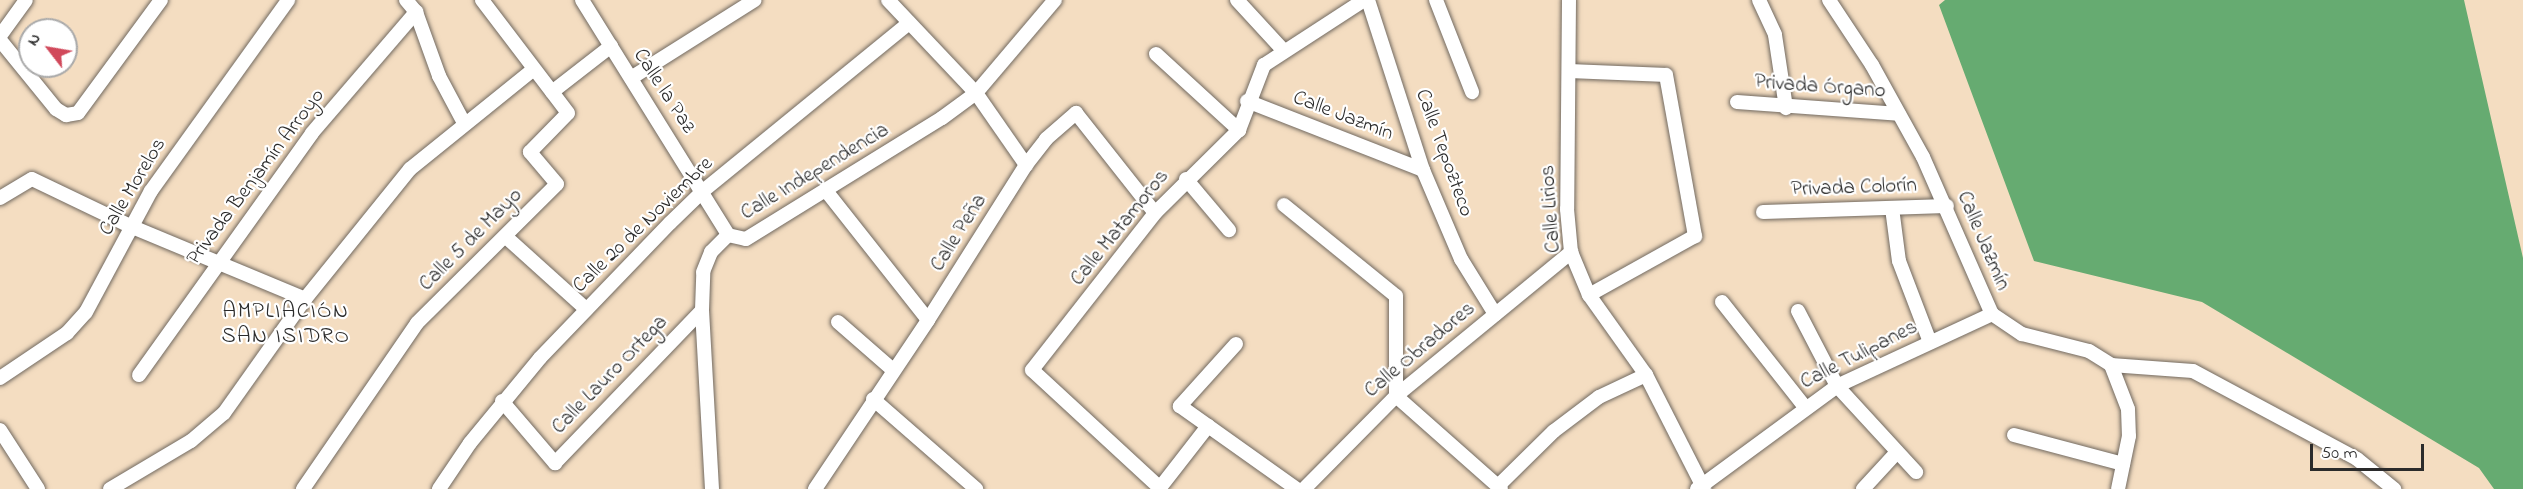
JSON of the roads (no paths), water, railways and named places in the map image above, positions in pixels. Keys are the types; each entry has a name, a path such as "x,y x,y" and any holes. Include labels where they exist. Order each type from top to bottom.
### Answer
{"street":[{"path":"26,0 0,38 56,109 66,115 78,113 161,0"},
{"name":"Calle Morelos","path":"0,378 67,333 86,312 130,226 174,156 288,0"},
{"path":"406,0 416,12 439,76 464,123"},
{"path":"482,0 552,92 611,46"},
{"name":"Calle la Paz","path":"582,0 703,191 728,235"},
{"path":"631,78 754,0"},
{"name":"Calle Independencia","path":"712,489 702,310 703,272 711,252 728,235 746,239 827,192 976,93 1055,0"},
{"path":"1237,0 1283,50"},
{"path":"1156,54 1239,130 1247,101 1264,65 1283,50 1366,0"},
{"name":"Calle Tepozteco","path":"1366,0 1424,170 1461,259 1495,314"},
{"path":"1436,0 1472,92"},
{"name":"Calle Lirios","path":"1569,0 1567,209 1571,252 1589,295 1647,375 1701,488"},
{"path":"1759,0 1775,35 1786,108"},
{"name":"Calle Jazmín","path":"1829,0 1899,114 1947,206 1992,314 2022,334 2089,351 2110,365"},
{"path":"889,1 976,93 1026,165"},
{"name":"Privada Benjamín Arroyo","path":"139,375 297,153 416,12"},
{"name":"Calle 20 de Noviembre","path":"439,489 502,401 586,309 703,191 909,24"},
{"path":"110,489 191,441 224,413 305,299 410,169 464,123 534,69"},
{"path":"1570,71 1666,75 1695,236 1589,295"},
{"name":"Calle 5 de Mayo","path":"303,489 413,328 557,184 530,152 568,113 552,92"},
{"name":"Calle Jazmín","path":"1247,101 1424,170"},
{"name":"Privada Órgano","path":"1737,102 1786,108 1899,114"},
{"name":"Calle Peña","path":"815,489 873,399 928,320 1026,165 1046,139 1076,113 1155,213"},
{"name":"Calle Matamoros","path":"1160,488 1032,370 1155,213 1186,179 1239,130"},
{"path":"0,198 32,178 130,226 305,299"},
{"path":"1186,179 1229,230"},
{"path":"827,192 928,320"},
{"path":"1284,205 1396,296 1396,396 1499,488 1554,431 1599,397 1647,375"},
{"name":"Privada Colorín","path":"1763,212 1947,206"},
{"path":"1892,208 1899,261 1930,342"},
{"path":"506,237 586,309"},
{"name":"Calle Obradores","path":"1304,489 1396,396 1571,252"},
{"path":"1722,302 1804,406"},
{"name":"Calle Lauro Ortega","path":"502,401 555,463 702,310"},
{"path":"1798,311 1837,386 1916,472"},
{"name":"Calle Tulipanes","path":"1701,488 1804,406 1837,386 1992,314"},
{"path":"837,322 893,370"},
{"path":"1236,344 1180,406 1297,489"},
{"path":"2118,489 2129,436 2128,409 2110,365 2193,371 2356,459 2394,489"},
{"path":"873,399 975,489"},
{"path":"1160,488 1208,426"},
{"path":"0,430 38,489"},
{"path":"2014,435 2123,464"},
{"path":"1863,489 1897,452"}],"district":[{"name":"AMPLIACIÓN SAN ISIDRO","path":"286,324"}]}
